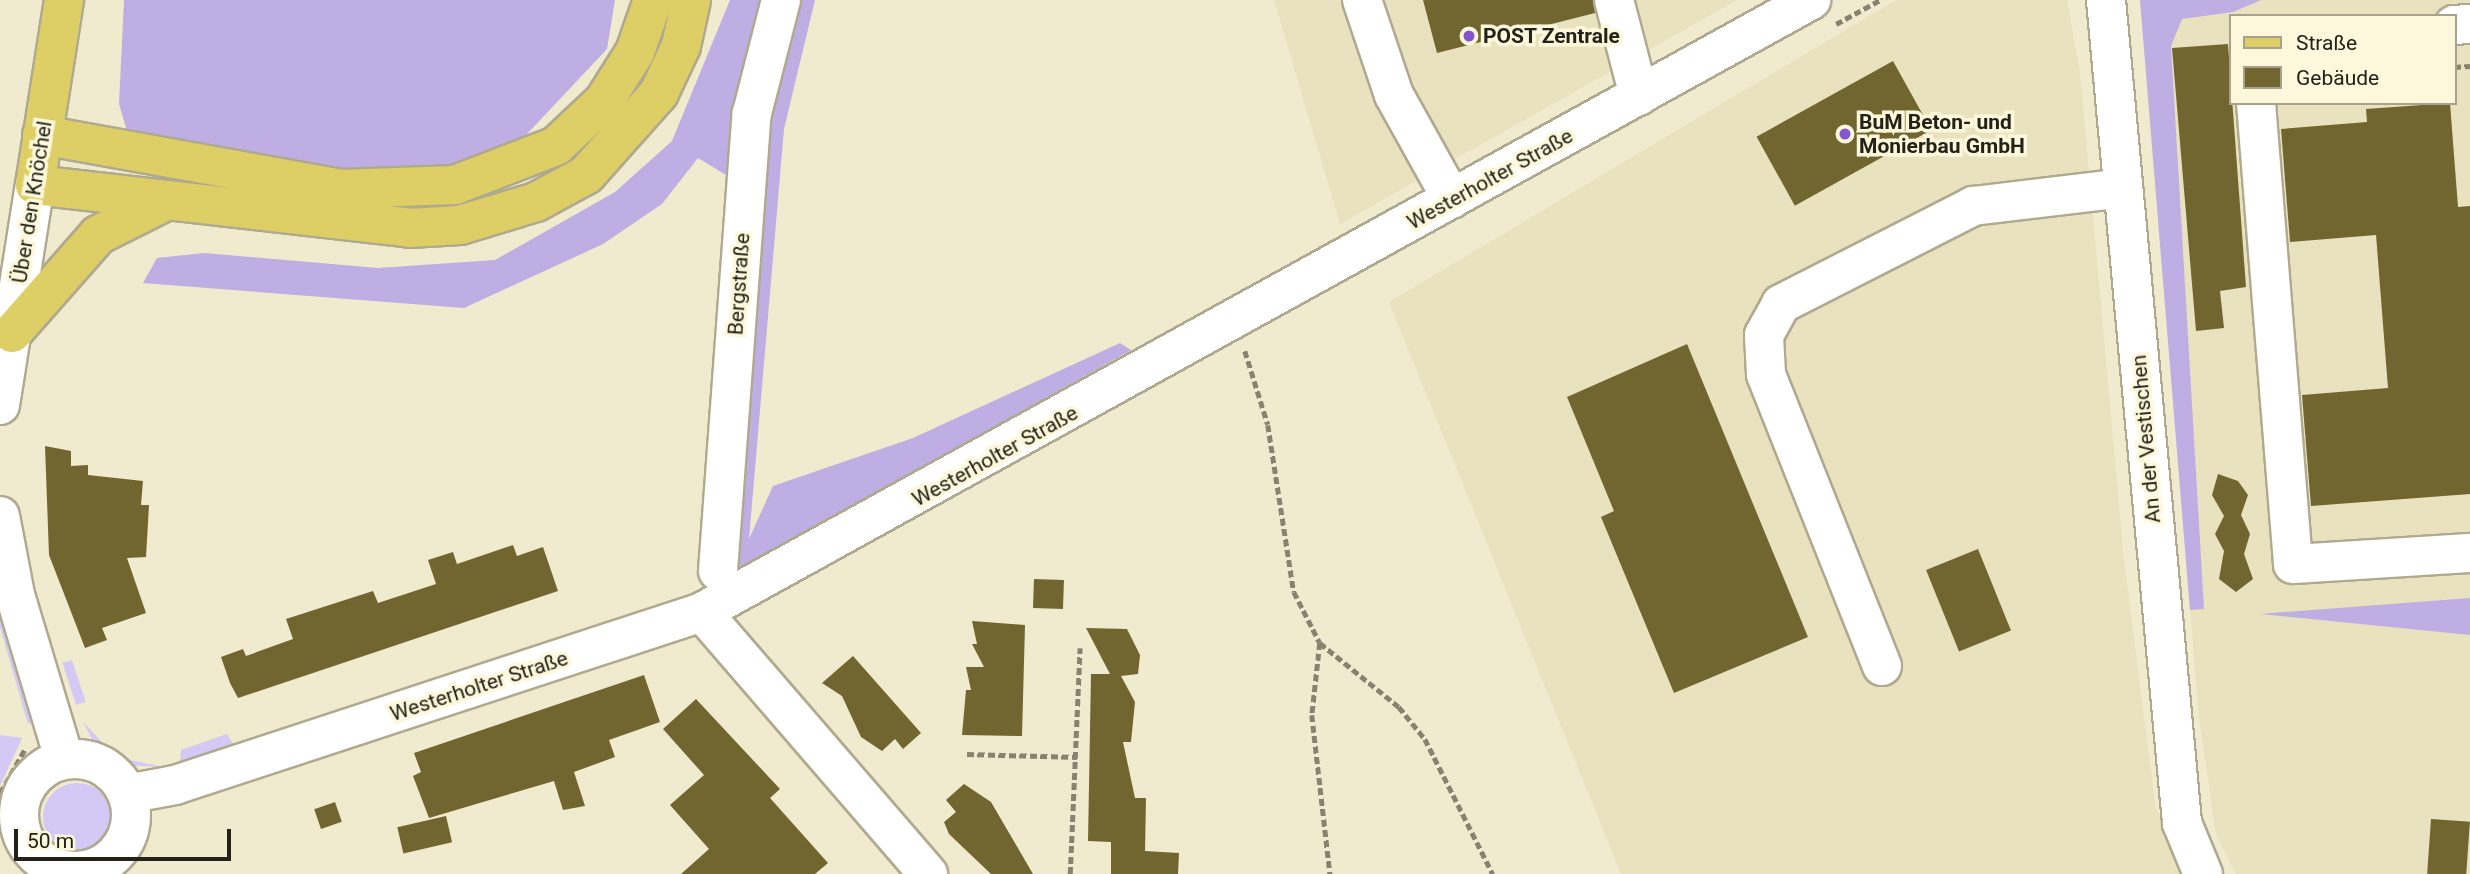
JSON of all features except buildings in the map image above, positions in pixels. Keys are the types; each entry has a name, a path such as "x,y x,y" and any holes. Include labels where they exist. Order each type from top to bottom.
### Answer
{"main road":[{"name":"Über den Knöchel","path":"35,185 65,0"},
{"path":"42,135 341,189 455,186 556,146 604,101 635,52 653,0"},
{"path":"35,185 162,203 410,228 460,225 536,202 586,175 659,93 681,46 691,0"},
{"path":"12,333 98,235 162,203"}],"street":[{"name":"Bergstraße","path":"718,571 752,113 781,0"},
{"path":"1362,0 1394,95 1452,199"},
{"path":"1614,0 1639,96"},
{"name":"Westerholter Straße","path":"127,794 175,785 702,612 1232,325 1452,199 1811,0"},
{"name":"An der Vestischen","path":"2106,0 2182,823 2203,874"},
{"path":"2256,105 2293,564 2470,553"},
{"name":"Über den Knöchel","path":"0,404 35,185"},
{"path":"1882,666 1766,374 1764,335 1781,304 1973,206 2123,188"},
{"path":"0,516 15,595 64,758"},
{"path":"702,612 928,874"},
{"path":"64,758 95,761 127,794 130,827 124,843 102,870 66,871 49,865 12,843 21,799 38,773 64,758"}],"path":[{"path":"1232,325 1268,425 1294,592 1320,643 1399,707 1425,739 1493,874"},
{"path":"1320,643 1312,715 1330,874"},
{"path":"1070,874 1080,648"},
{"path":"0,793 22,759 26,738"},
{"path":"967,754 1077,757"}],"shaded area":[{"path":"124,0 615,0 607,49 511,151 467,169 353,178 127,131 119,104"},
{"path":"730,0 815,0 784,129 749,539 773,486 913,438 1120,343 1131,350 749,564 701,572 731,178 698,158 662,204 603,244 464,308 143,283 157,258 204,253 378,268 495,260 615,192 672,141"},
{"path":"1274,0 1737,0 1340,224"},
{"path":"1896,0 2067,0 2080,73 2124,560 2155,803 2179,874 1621,874 1389,302"},
{"path":"2140,0 2470,0 2470,874 2236,874 2216,834 2199,718"},
{"path":"2140,0 2261,0 2233,12 2182,19 2171,46 2204,609 2190,610"},
{"path":"0,590 35,721 28,724 0,627"},
{"path":"2470,598 2470,635 2260,614"},
{"path":"72,660 86,702 76,705 62,663"},
{"path":"83,722 116,757 164,767 123,765 95,745"},
{"path":"227,734 235,747 180,762 181,750"},
{"path":"0,735 22,738 0,786"},
{"path":"77,783 90,786 101,793 108,804 111,817 108,830 101,841 90,848 77,851 64,848 53,841 46,830 43,817 46,804 53,793 64,786"}],"place":[{"name":"POST Zentrale","path":"1469,36"},
{"name":"BuM Beton- und Monierbau GmbH","path":"1845,134"}]}
